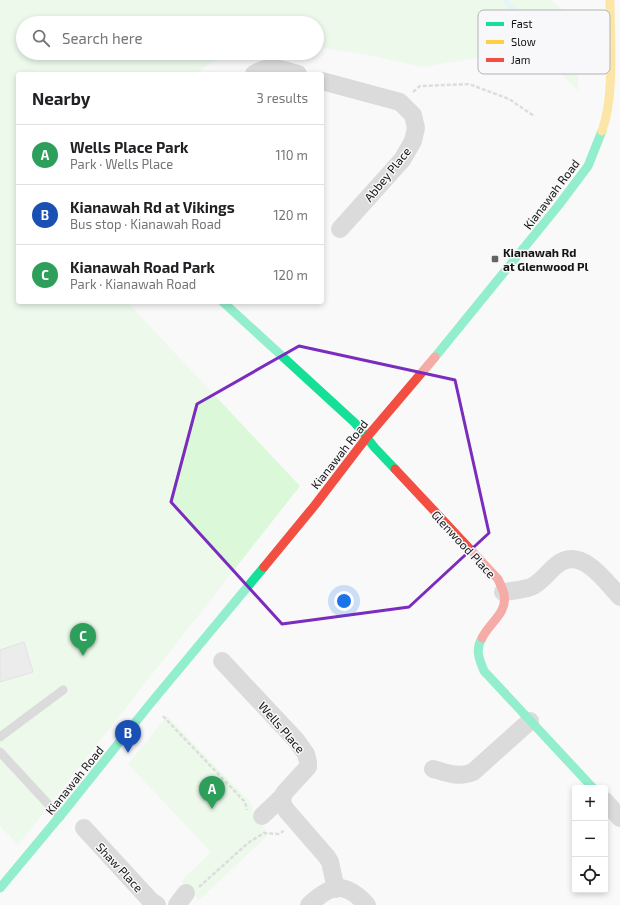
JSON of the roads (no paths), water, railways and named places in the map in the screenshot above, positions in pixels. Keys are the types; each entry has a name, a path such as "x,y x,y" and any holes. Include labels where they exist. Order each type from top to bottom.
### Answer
{"main road":[{"name":"Kianawah Road","path":"0,888 60,817 150,704 198,648 310,511 367,437 421,374 558,206 588,166 602,135 607,114 610,75 610,0"},
{"path":"225,304 355,422 367,437"},
{"name":"Glenwood Place","path":"367,437 389,463 498,579 503,592"},
{"path":"503,592 505,599 501,614 480,638 477,646 478,657 484,671 589,785"}],"street":[{"path":"258,72 275,68 290,72"},
{"name":"Abbey Place","path":"324,82 400,102 413,114 416,128 413,141 402,160 340,229"},
{"path":"503,592 530,587 537,583 561,562 569,559 585,562 592,567 620,597"},
{"name":"Wells Place","path":"230,662 296,740 308,758 308,767 258,823"},
{"path":"433,768 459,776 473,772 530,720"},
{"path":"282,797 283,804 296,822 330,862 336,888"},
{"path":"608,804 620,818"},
{"name":"Shaw Place","path":"84,828 151,901 158,905"},
{"path":"309,905 324,892 336,888 350,891 359,896 367,905"}],"lane":[{"path":"0,737 63,690"},
{"path":"0,752 60,817"}],"waterway":[{"path":"505,0 513,10"}],"place":[{"name":"Kianawah Rd at Glenwood Pl","path":"495,259"},
{"name":"Kianawah Road Park","path":"83,656"},
{"name":"Kianawah Rd at Vikings","path":"128,753"},
{"name":"Wells Place Park","path":"212,809"}]}
